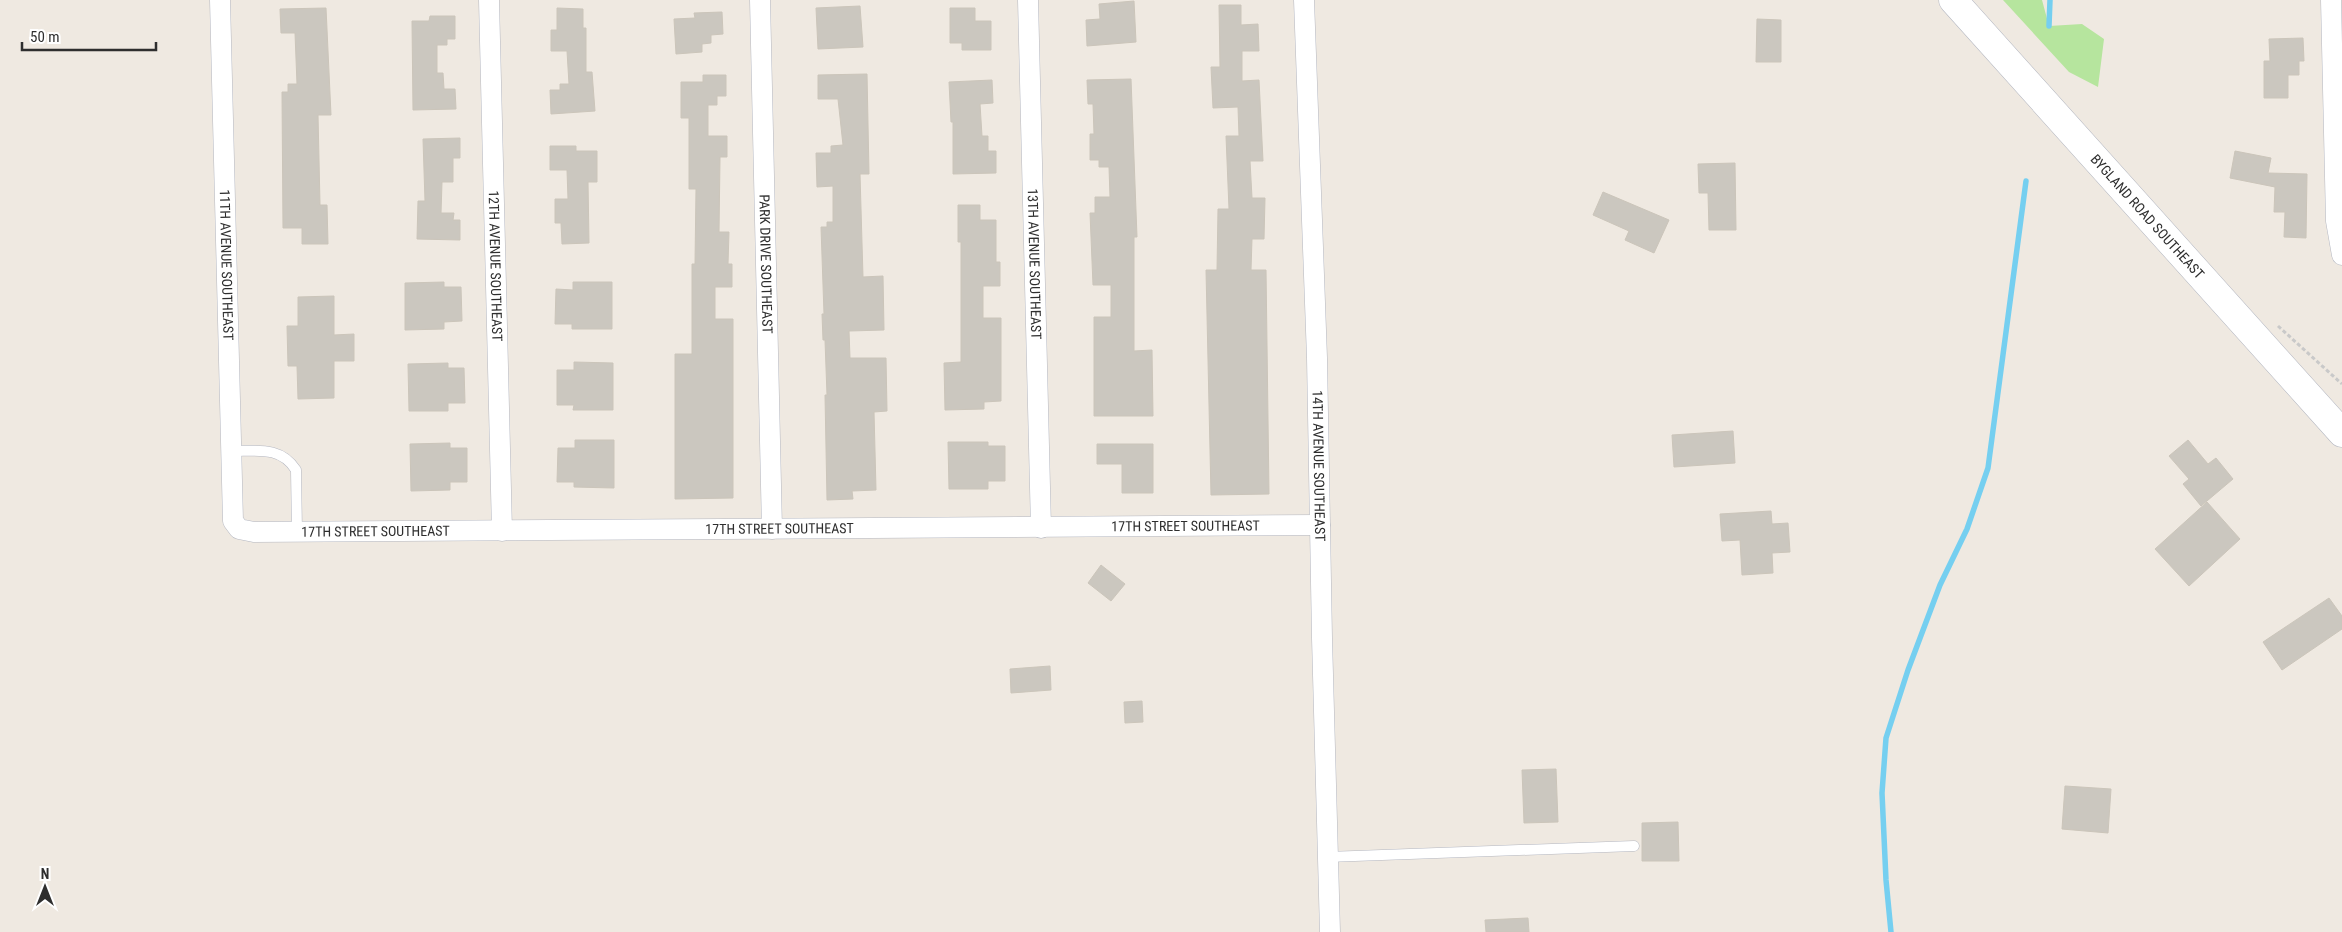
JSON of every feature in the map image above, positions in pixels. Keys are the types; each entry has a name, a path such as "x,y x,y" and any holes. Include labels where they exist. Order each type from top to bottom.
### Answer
{"street":[{"name":"11TH AVENUE SOUTHEAST","path":"220,0 233,521 239,529"},
{"name":"12TH AVENUE SOUTHEAST","path":"489,0 502,531"},
{"name":"PARK DRIVE SOUTHEAST","path":"760,0 772,529"},
{"name":"13TH AVENUE SOUTHEAST","path":"1028,0 1041,528"},
{"name":"14TH AVENUE SOUTHEAST","path":"1304,0 1317,358 1330,932"},
{"name":"BYGLAND ROAD SOUTHEAST","path":"1953,0 2342,433"},
{"path":"2331,0 2336,221 2342,255"},
{"name":"17TH STREET SOUTHEAST","path":"239,529 254,532 297,532 1320,525"}],"lane":[{"path":"232,451 266,451 286,457 292,463 296,470 297,532"},
{"path":"1327,857 1634,846"}],"green space":[{"path":"2003,0 2042,0 2049,26 2082,24 2104,39 2098,87 2069,72"}],"building":[{"path":"1134,1 1136,42 1087,46 1086,20 1100,19 1099,4"},
{"path":"1219,5 1241,5 1241,25 1258,24 1259,51 1242,51 1242,81 1259,80 1263,161 1250,161 1252,198 1265,198 1264,239 1252,239 1251,270 1266,270 1269,494 1211,495 1206,270 1217,270 1218,209 1229,209 1226,136 1239,136 1238,107 1213,108 1211,67 1220,67"},
{"path":"860,6 863,47 818,49 816,8"},
{"path":"326,8 331,115 318,115 320,205 327,205 328,244 302,244 302,228 283,228 282,92 288,92 288,84 297,84 295,33 281,33 280,9"},
{"path":"557,8 583,9 583,28 586,28 586,72 592,72 595,111 551,114 550,90 560,90 560,84 569,84 567,51 551,51 551,30 557,30"},
{"path":"950,8 975,8 975,21 991,21 991,50 962,50 962,43 950,43"},
{"path":"722,12 723,34 711,35 711,43 702,44 702,52 676,54 674,19 695,18 694,13"},
{"path":"430,16 455,16 455,39 447,39 447,45 437,45 437,73 443,73 444,89 455,89 456,109 413,110 412,21 429,21"},
{"path":"1757,19 1781,20 1781,62 1756,62"},
{"path":"2303,38 2304,61 2299,61 2299,75 2288,75 2288,98 2264,98 2264,61 2270,61 2269,39"},
{"path":"867,74 869,174 860,174 863,277 883,276 884,330 849,331 850,358 886,358 887,411 874,412 876,490 852,491 853,499 827,500 825,395 827,395 822,314 824,314 821,227 827,227 827,222 833,222 833,186 817,187 816,153 831,153 831,146 843,145 838,99 818,99 818,75"},
{"path":"703,75 726,75 726,96 717,96 717,105 708,105 708,136 727,136 727,157 720,157 719,232 729,232 728,264 732,264 732,287 715,287 715,319 733,319 733,498 675,499 675,354 692,354 692,264 695,264 696,189 689,189 689,118 681,118 681,82 703,82"},
{"path":"1131,79 1137,237 1134,237 1134,351 1152,350 1153,416 1094,416 1094,317 1111,317 1111,285 1093,285 1090,213 1095,213 1095,197 1110,197 1109,167 1099,167 1099,160 1090,160 1090,134 1094,134 1093,104 1088,104 1087,80"},
{"path":"992,80 993,103 980,104 982,136 988,136 988,151 996,151 996,173 953,174 953,122 951,122 949,82"},
{"path":"460,138 460,158 453,158 453,182 442,182 441,213 454,213 453,220 460,220 460,240 417,239 418,201 425,201 423,139"},
{"path":"550,146 576,146 576,151 597,151 597,182 588,182 589,243 562,244 561,223 555,223 555,199 568,199 567,170 550,170"},
{"path":"2235,151 2271,158 2268,173 2307,174 2306,238 2284,237 2285,212 2274,212 2275,187 2230,178"},
{"path":"1735,163 1736,230 1709,230 1708,193 1699,193 1698,164"},
{"path":"1603,192 1669,220 1654,253 1625,240 1629,231 1593,215"},
{"path":"958,205 980,205 980,220 996,220 996,262 1000,262 1000,286 983,286 983,318 1001,318 1001,401 984,402 984,409 945,410 944,363 961,362 961,242 958,242"},
{"path":"444,282 444,287 461,287 462,321 444,322 444,329 405,330 405,283"},
{"path":"573,282 612,282 612,329 572,329 572,324 555,324 556,289 573,290"},
{"path":"334,296 334,335 354,334 354,361 334,361 334,398 298,399 297,366 288,366 287,326 298,326 298,297"},
{"path":"574,362 613,363 613,410 573,410 574,405 557,405 557,370 574,370"},
{"path":"448,363 448,368 464,368 465,403 448,403 448,411 409,411 408,364"},
{"path":"1733,431 1735,463 1674,467 1672,435"},
{"path":"575,440 614,440 614,488 574,487 574,482 557,482 558,448 575,448"},
{"path":"2188,440 2208,464 2216,458 2233,479 2201,506 2183,484 2189,479 2169,456"},
{"path":"948,442 988,442 988,446 1005,446 1005,481 988,481 988,489 949,489"},
{"path":"450,443 450,448 467,448 467,482 450,482 450,490 411,491 410,444"},
{"path":"1097,444 1153,444 1153,493 1122,493 1122,464 1097,464"},
{"path":"2207,502 2240,539 2189,586 2155,549"},
{"path":"1771,511 1772,524 1788,523 1790,552 1772,553 1773,573 1742,575 1740,540 1722,541 1720,514"},
{"path":"1101,565 1125,584 1111,601 1088,583"},
{"path":"2329,598 2342,616 2342,629 2282,670 2263,642"},
{"path":"1050,666 1051,690 1011,693 1010,669"},
{"path":"1142,701 1143,722 1125,723 1124,702"},
{"path":"1556,769 1558,822 1524,823 1522,770"},
{"path":"2065,786 2111,789 2108,833 2062,829"},
{"path":"1678,822 1679,861 1642,861 1642,823"},
{"path":"1528,918 1529,932 1486,932 1485,920"}],"waterway":[{"path":"2049,26 2050,0"},
{"path":"1891,932 1886,880 1882,793 1886,738 1908,670 1940,585 1967,529 1988,468 2026,181"}]}
